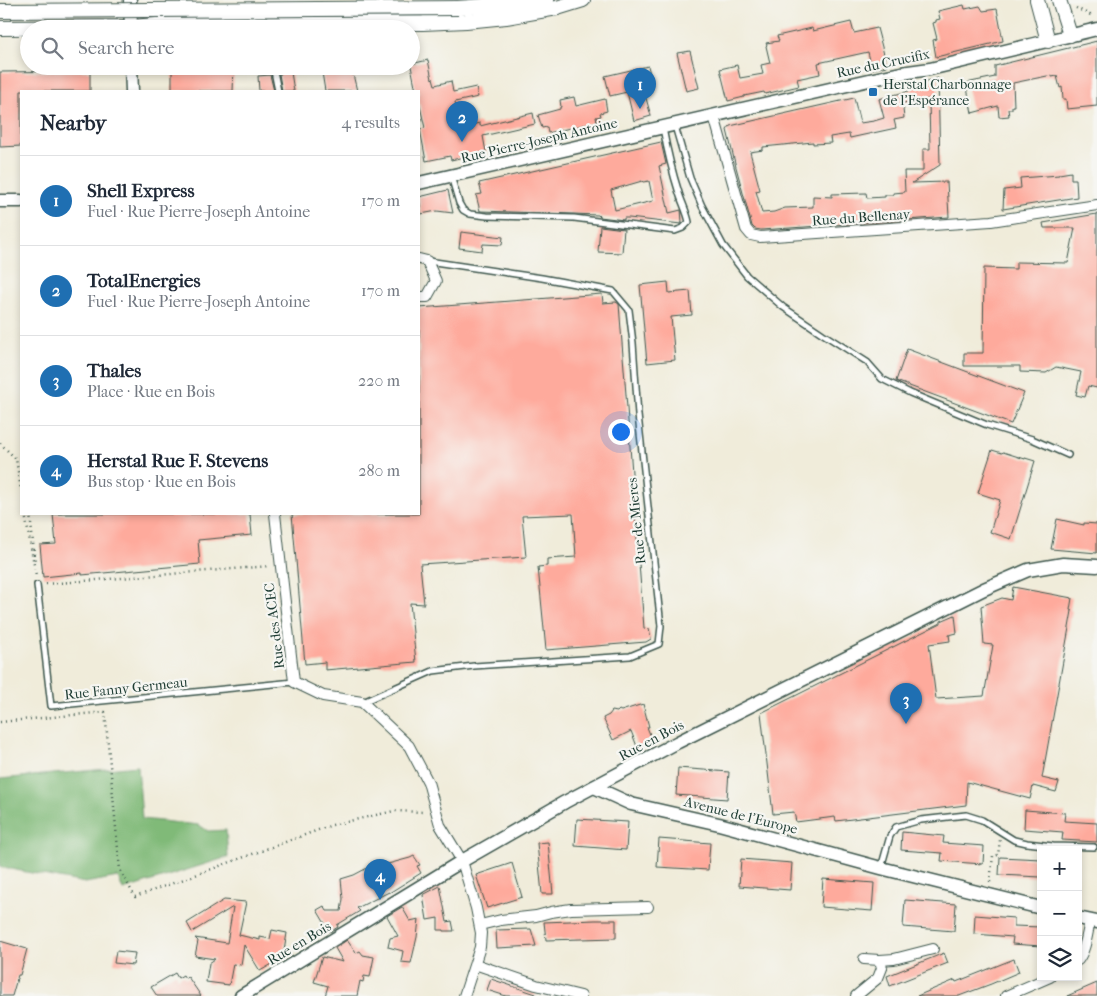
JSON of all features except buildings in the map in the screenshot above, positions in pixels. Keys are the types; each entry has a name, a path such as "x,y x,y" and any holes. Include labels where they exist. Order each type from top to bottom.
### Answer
{"main road":[{"path":"0,11 458,8 504,6 560,0"},
{"path":"420,23 506,17 548,10 583,0"},
{"path":"1037,0 1048,41"},
{"path":"1059,0 1070,35"},
{"path":"0,28 20,28"}],"street":[{"path":"130,0 131,20"},
{"name":"Rue du Crucifix","path":"669,126 901,73 930,70 1095,29"},
{"path":"131,75 132,90"},
{"name":"Rue du Bellenay","path":"714,116 746,229 751,235 760,237 991,221 1097,205"},
{"name":"Rue Pierre-Joseph Antoine","path":"420,183 669,126"},
{"path":"0,201 20,201"},
{"path":"420,297 427,297 436,281 423,260"},
{"name":"Rue des ACEC","path":"275,515 294,682 323,696 362,702"},
{"name":"Rue en Bois","path":"241,996 462,861 565,802 678,742 984,589 1028,570 1063,564 1097,566"},
{"path":"362,702 409,746 428,782 440,825 462,861 480,925 480,947 464,996"},
{"name":"Avenue de l'Europe","path":"594,787 631,804 719,824 881,868 1037,907"},
{"path":"480,925 551,912 648,907"},
{"path":"1082,955 1088,920"},
{"path":"864,959 894,959 933,949"},
{"path":"856,996 878,978 882,968 880,960"},
{"path":"475,964 536,985 582,996"},
{"path":"1006,996 1041,981"}],"lane":[{"path":"275,75 278,90"},
{"path":"669,126 702,206 723,245 747,276 783,307 867,362 882,379 910,393 987,425 1032,439 1068,455"},
{"name":"Rue Pierre-Joseph Antoine","path":"451,175 459,203 463,210 470,214 574,218 675,231 683,228 689,222 672,170 669,126"},
{"name":"Rue de Mieres","path":"362,702 433,671 474,666 630,656 659,644 661,626 638,415 629,310 613,291 423,260"},
{"name":"Rue Fanny Germeau","path":"37,585 51,706 294,682"},
{"path":"881,868 890,836 896,827 921,820 966,815 982,820 1014,840 1053,846 1094,847"}],"path":[{"path":"1072,5 1090,16 1095,29"},
{"path":"0,443 16,459 20,484"},
{"path":"25,515 37,585"},
{"path":"30,515 37,585"},
{"path":"37,585 280,565"},
{"path":"0,722 104,712 120,870 135,897 332,825 394,812 436,812"},
{"path":"989,895 993,856 998,856 1001,832"}],"green space":[{"path":"138,766 142,819 199,825 208,831 226,830 228,857 123,890 118,877 85,883 0,867 0,779"}],"place":[{"name":"Herstal Charbonnage de l'Espérance","path":"873,92"},
{"name":"Shell Express","path":"640,109"},
{"name":"TotalEnergies","path":"462,142"},
{"name":"Thales","path":"906,724"},
{"name":"Herstal Rue F. Stevens","path":"380,900"}]}
